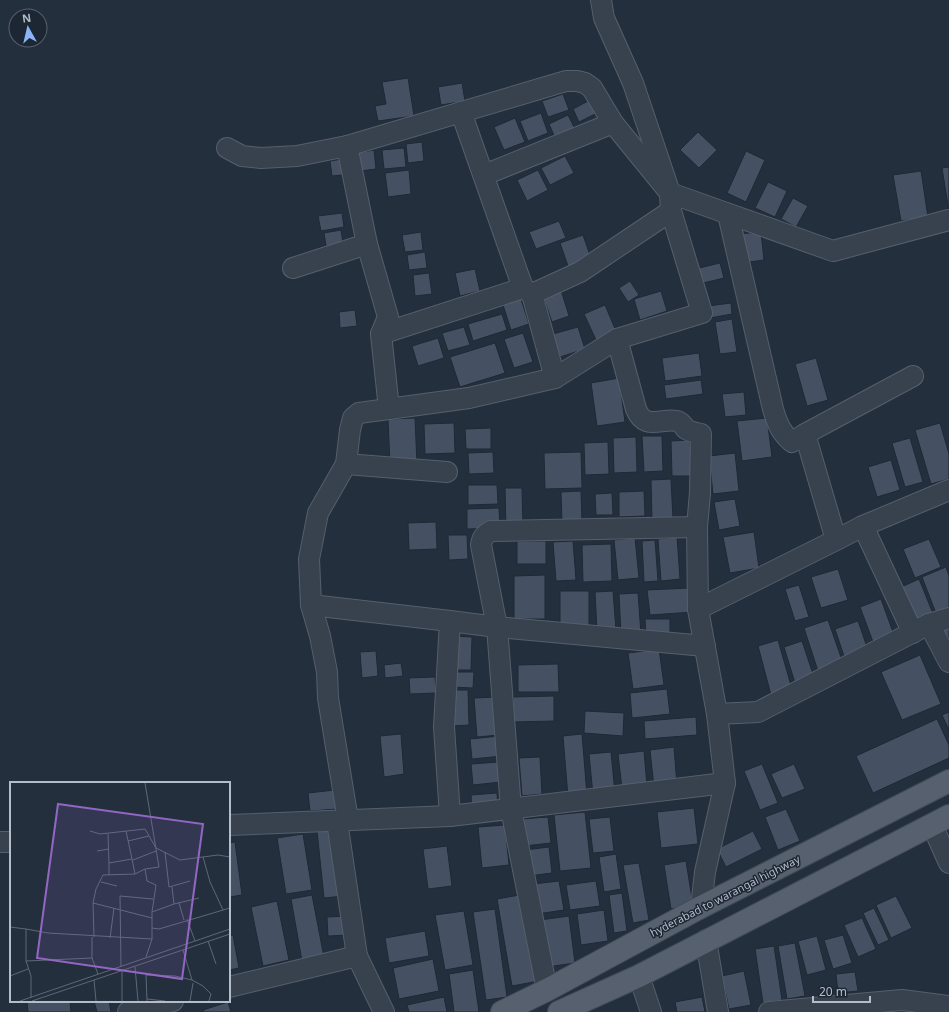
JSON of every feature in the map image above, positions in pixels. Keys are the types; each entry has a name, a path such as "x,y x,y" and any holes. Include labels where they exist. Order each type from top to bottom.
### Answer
{"main road":[{"name":"hyderabad to warangal highway","path":"502,1012 547,990 701,907 949,782"},
{"path":"560,1012 639,976 706,940 941,820"}],"street":[{"path":"384,1012 357,956 328,698 327,672 320,636 311,605 309,559 318,513 346,464 353,418 360,413 469,398 555,378 617,339 702,312 633,83 604,18 602,0"},
{"path":"227,148 242,156 261,158 297,156 348,146 566,81 577,81 585,83 592,88 613,123 670,202 728,214 833,251 949,220"},
{"path":"461,112 528,291 555,378"},
{"path":"484,176 613,123"},
{"path":"348,146 367,244 388,317 381,334 389,409"},
{"path":"381,334 528,291 580,272 670,202"},
{"path":"728,214 776,419 785,436 792,442 913,376"},
{"path":"293,268 367,244"},
{"path":"617,339 639,417 648,422 677,421 682,423 686,429 701,434 700,493 697,527 698,609 717,714 725,783 705,872 701,907"},
{"path":"805,434 836,540"},
{"path":"346,464 447,472"},
{"path":"698,609 863,526 949,490"},
{"path":"863,526 921,628 949,662"},
{"path":"547,990 511,809 497,627 481,545 482,538 485,534 491,531 697,527"},
{"path":"311,605 450,620 497,627 705,646"},
{"path":"717,714 758,712 921,628 949,618"},
{"path":"450,620 444,727 450,816"},
{"path":"230,825 450,816 725,783"},
{"path":"941,820 949,863"},
{"path":"706,940 718,1012"},
{"path":"230,987 357,956"},
{"path":"639,976 651,1012"},
{"path":"769,1012 902,1000 949,1006"},
{"path":"128,1012 169,1002"}],"building":[{"path":"408,78 414,116 378,121 375,106 386,104 382,82"},
{"path":"462,83 465,101 441,105 438,87"},
{"path":"563,94 569,110 548,117 542,101"},
{"path":"592,99 599,112 579,122 573,109"},
{"path":"541,113 548,133 528,141 520,121"},
{"path":"568,115 577,133 557,142 549,124"},
{"path":"515,118 525,142 504,150 494,127"},
{"path":"698,132 717,150 699,168 680,150"},
{"path":"422,142 424,161 408,163 406,144"},
{"path":"404,148 406,167 384,169 382,150"},
{"path":"374,150 376,169 353,172 351,154"},
{"path":"746,151 765,160 746,202 727,193"},
{"path":"565,156 574,173 550,185 541,168"},
{"path":"349,158 351,174 332,176 330,161"},
{"path":"949,167 949,212 942,168"},
{"path":"409,170 411,194 388,197 385,173"},
{"path":"538,170 548,190 527,201 517,180"},
{"path":"921,171 928,217 901,221 893,175"},
{"path":"768,182 787,191 775,217 755,208"},
{"path":"793,198 808,206 796,227 781,219"},
{"path":"342,213 344,227 321,231 318,216"},
{"path":"559,221 566,238 536,249 529,232"},
{"path":"341,230 344,250 327,252 324,233"},
{"path":"421,232 423,250 405,252 402,235"},
{"path":"761,232 764,260 742,263 738,234"},
{"path":"583,235 592,261 569,269 560,243"},
{"path":"425,252 427,268 409,270 407,255"},
{"path":"720,263 724,278 699,284 695,269"},
{"path":"475,269 480,291 460,296 455,273"},
{"path":"429,273 432,294 415,296 413,275"},
{"path":"630,281 639,295 628,302 619,288"},
{"path":"561,290 569,316 552,322 543,296"},
{"path":"661,291 667,311 640,320 634,299"},
{"path":"521,299 529,324 511,330 503,305"},
{"path":"731,303 732,314 710,318 708,306"},
{"path":"605,305 616,331 596,340 584,314"},
{"path":"355,310 357,326 340,328 339,312"},
{"path":"502,314 507,330 473,341 468,324"},
{"path":"732,319 737,352 720,354 715,322"},
{"path":"464,327 470,345 448,351 442,333"},
{"path":"578,327 585,349 560,357 553,334"},
{"path":"523,333 533,362 514,368 504,339"},
{"path":"438,338 444,358 418,366 412,346"},
{"path":"495,343 505,373 460,387 450,357"},
{"path":"699,353 702,376 665,381 662,358"},
{"path":"816,358 828,400 807,406 795,364"},
{"path":"619,378 625,422 597,426 591,383"},
{"path":"701,380 703,394 666,399 664,385"},
{"path":"744,392 746,415 725,417 722,394"},
{"path":"415,418 417,464 390,465 388,419"},
{"path":"767,418 772,457 742,461 737,421"},
{"path":"454,423 455,453 425,454 424,424"},
{"path":"940,423 949,454 949,479 931,484 915,430"},
{"path":"491,428 491,449 466,449 465,429"},
{"path":"642,436 662,436 663,471 644,472"},
{"path":"636,437 637,472 614,473 613,438"},
{"path":"910,438 923,482 905,487 892,443"},
{"path":"690,440 692,476 672,476 671,441"},
{"path":"608,442 609,474 585,475 584,443"},
{"path":"493,452 494,473 469,474 468,453"},
{"path":"581,452 582,488 545,489 544,453"},
{"path":"735,453 739,491 713,494 709,456"},
{"path":"891,460 900,490 877,497 868,467"},
{"path":"671,479 673,519 652,520 651,480"},
{"path":"468,485 497,485 498,504 468,505"},
{"path":"505,488 522,488 523,527 506,528"},
{"path":"581,491 582,522 562,523 561,492"},
{"path":"644,491 645,516 619,517 619,492"},
{"path":"612,493 613,515 596,515 595,494"},
{"path":"735,499 740,526 719,530 714,502"},
{"path":"499,508 500,528 467,529 467,509"},
{"path":"436,522 437,549 409,550 408,523"},
{"path":"754,532 759,568 730,573 723,537"},
{"path":"448,535 467,535 468,559 449,560"},
{"path":"677,537 680,579 661,581 658,539"},
{"path":"635,538 639,578 618,580 614,540"},
{"path":"929,539 941,567 915,578 903,549"},
{"path":"655,540 658,581 644,582 642,541"},
{"path":"517,541 546,541 546,564 517,564"},
{"path":"573,541 576,580 556,581 553,542"},
{"path":"611,544 612,581 583,582 582,545"},
{"path":"946,567 949,576 949,611 937,616 922,577"},
{"path":"838,569 848,600 821,608 811,577"},
{"path":"545,575 545,619 514,619 514,576"},
{"path":"919,579 934,616 912,625 897,589"},
{"path":"799,585 809,617 795,621 785,589"},
{"path":"690,588 693,612 650,615 647,590"},
{"path":"560,591 589,591 589,627 560,627"},
{"path":"613,591 616,630 597,631 595,592"},
{"path":"638,593 641,634 621,635 619,594"},
{"path":"881,599 894,635 873,642 860,607"},
{"path":"645,619 670,619 670,637 646,638"},
{"path":"828,620 843,663 818,671 804,628"},
{"path":"858,621 867,647 844,656 835,629"},
{"path":"949,628 949,645 942,631"},
{"path":"452,636 472,637 471,670 451,670"},
{"path":"778,640 792,689 771,695 758,646"},
{"path":"802,641 814,677 795,683 784,647"},
{"path":"659,649 664,685 633,689 628,653"},
{"path":"376,651 378,676 362,678 360,652"},
{"path":"920,655 941,704 902,720 881,672"},
{"path":"401,663 403,676 385,678 384,665"},
{"path":"558,664 559,692 518,692 518,665"},
{"path":"452,672 474,672 473,688 452,687"},
{"path":"435,677 436,693 410,694 409,678"},
{"path":"667,689 670,714 632,718 630,693"},
{"path":"449,690 468,690 469,725 450,726"},
{"path":"554,696 554,721 514,722 513,697"},
{"path":"497,697 499,735 477,737 474,698"},
{"path":"585,711 624,713 623,736 584,733"},
{"path":"949,712 949,730 942,715"},
{"path":"696,717 697,735 645,739 644,721"},
{"path":"937,719 949,745 949,758 873,793 856,756"},
{"path":"401,734 404,774 384,777 380,736"},
{"path":"582,734 587,795 568,797 563,736"},
{"path":"500,736 502,756 472,759 470,739"},
{"path":"674,747 677,785 654,788 650,750"},
{"path":"644,751 647,786 622,789 618,754"},
{"path":"611,752 615,793 593,795 589,754"},
{"path":"540,757 542,794 522,796 519,758"},
{"path":"499,762 501,782 473,785 471,764"},
{"path":"762,764 778,803 760,810 744,771"},
{"path":"794,764 805,789 782,798 771,774"},
{"path":"335,790 337,809 310,811 308,793"},
{"path":"497,793 498,810 472,813 471,795"},
{"path":"694,808 698,844 661,848 657,812"},
{"path":"786,809 800,841 778,850 765,817"},
{"path":"585,812 591,868 560,871 554,815"},
{"path":"548,817 551,843 524,846 522,819"},
{"path":"610,817 614,851 593,853 589,819"},
{"path":"505,825 509,865 482,868 478,827"},
{"path":"337,829 344,896 324,898 317,831"},
{"path":"753,831 762,849 726,867 717,849"},
{"path":"303,834 312,890 286,894 277,838"},
{"path":"235,842 242,895 230,897 230,843"},
{"path":"447,846 452,886 428,889 423,849"},
{"path":"549,847 552,873 529,876 525,850"},
{"path":"616,854 621,889 604,892 599,857"},
{"path":"686,861 693,905 671,909 664,865"},
{"path":"639,863 649,920 633,923 623,865"},
{"path":"559,881 564,910 537,914 533,884"},
{"path":"596,881 600,906 570,910 566,885"},
{"path":"622,893 627,931 614,933 609,895"},
{"path":"525,894 539,981 512,986 497,899"},
{"path":"312,895 324,957 302,961 291,899"},
{"path":"896,896 912,928 891,938 876,905"},
{"path":"277,901 289,960 263,966 251,907"},
{"path":"874,908 889,940 878,945 863,913"},
{"path":"230,909 232,921 230,922"},
{"path":"495,909 507,997 486,1000 473,912"},
{"path":"604,910 608,941 581,945 577,914"},
{"path":"464,911 473,965 445,970 435,915"},
{"path":"348,916 349,935 328,936 327,917"},
{"path":"569,916 575,963 547,967 540,920"},
{"path":"862,918 876,949 858,957 844,925"},
{"path":"425,931 429,956 389,963 385,938"},
{"path":"233,935 239,968 230,970 230,936"},
{"path":"843,935 852,963 833,969 824,940"},
{"path":"817,936 826,970 807,975 798,941"},
{"path":"795,943 805,996 787,999 778,946"},
{"path":"774,946 782,1000 763,1003 755,949"},
{"path":"433,959 439,991 399,999 393,968"},
{"path":"473,970 479,1012 454,1012 449,974"},
{"path":"744,971 751,1005 729,1009 722,976"},
{"path":"855,972 858,991 838,993 836,974"},
{"path":"444,997 447,1012 409,1012 407,1005"},
{"path":"702,997 705,1012 677,1012 675,1002"},
{"path":"27,1002 70,1002 71,1012 28,1012"},
{"path":"94,1002 109,1002 111,1012 97,1012"},
{"path":"228,1002 231,1012 204,1012 203,1010"}]}
